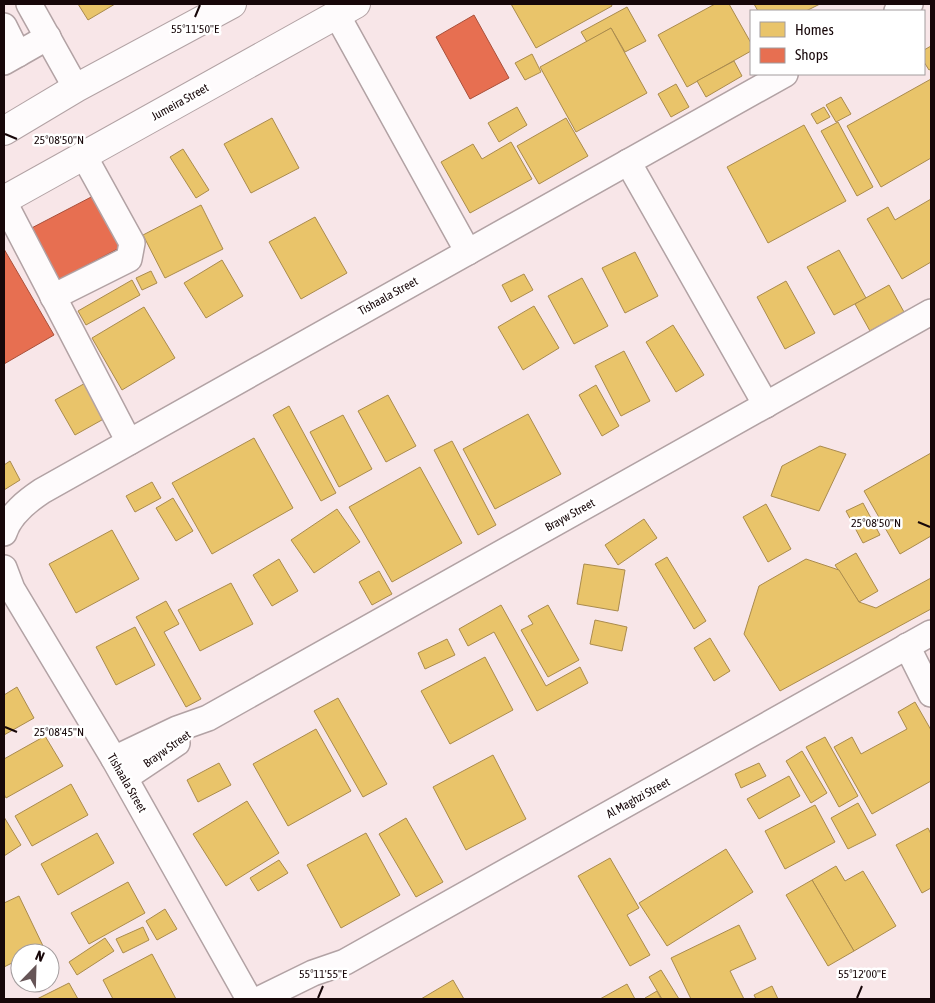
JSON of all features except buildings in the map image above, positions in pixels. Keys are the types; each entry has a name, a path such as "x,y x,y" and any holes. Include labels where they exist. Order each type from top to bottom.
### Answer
{"main road":[{"path":"4,131 76,88 232,4"},
{"name":"Jumeira Street","path":"4,201 346,9"}],"street":[{"path":"29,4 76,88"},
{"path":"899,10 910,4"},
{"path":"346,9 468,252"},
{"path":"4,26 11,58 48,37"},
{"name":"Tishaala Street","path":"4,533 11,518 30,498 783,75"},
{"path":"54,297 129,258 132,243 84,156"},
{"path":"628,162 766,405"},
{"path":"4,201 129,442"},
{"name":"Brayw Street","path":"120,769 177,729 208,718 931,312"},
{"name":"Tishaala Street","path":"4,568 12,589 120,769 249,999"},
{"name":"Al Maghzi Street","path":"260,999 313,973 345,962 931,633"},
{"path":"908,646 931,694"},
{"name":"Al Maghzi Street","path":"296,999 328,977 345,962"}]}
